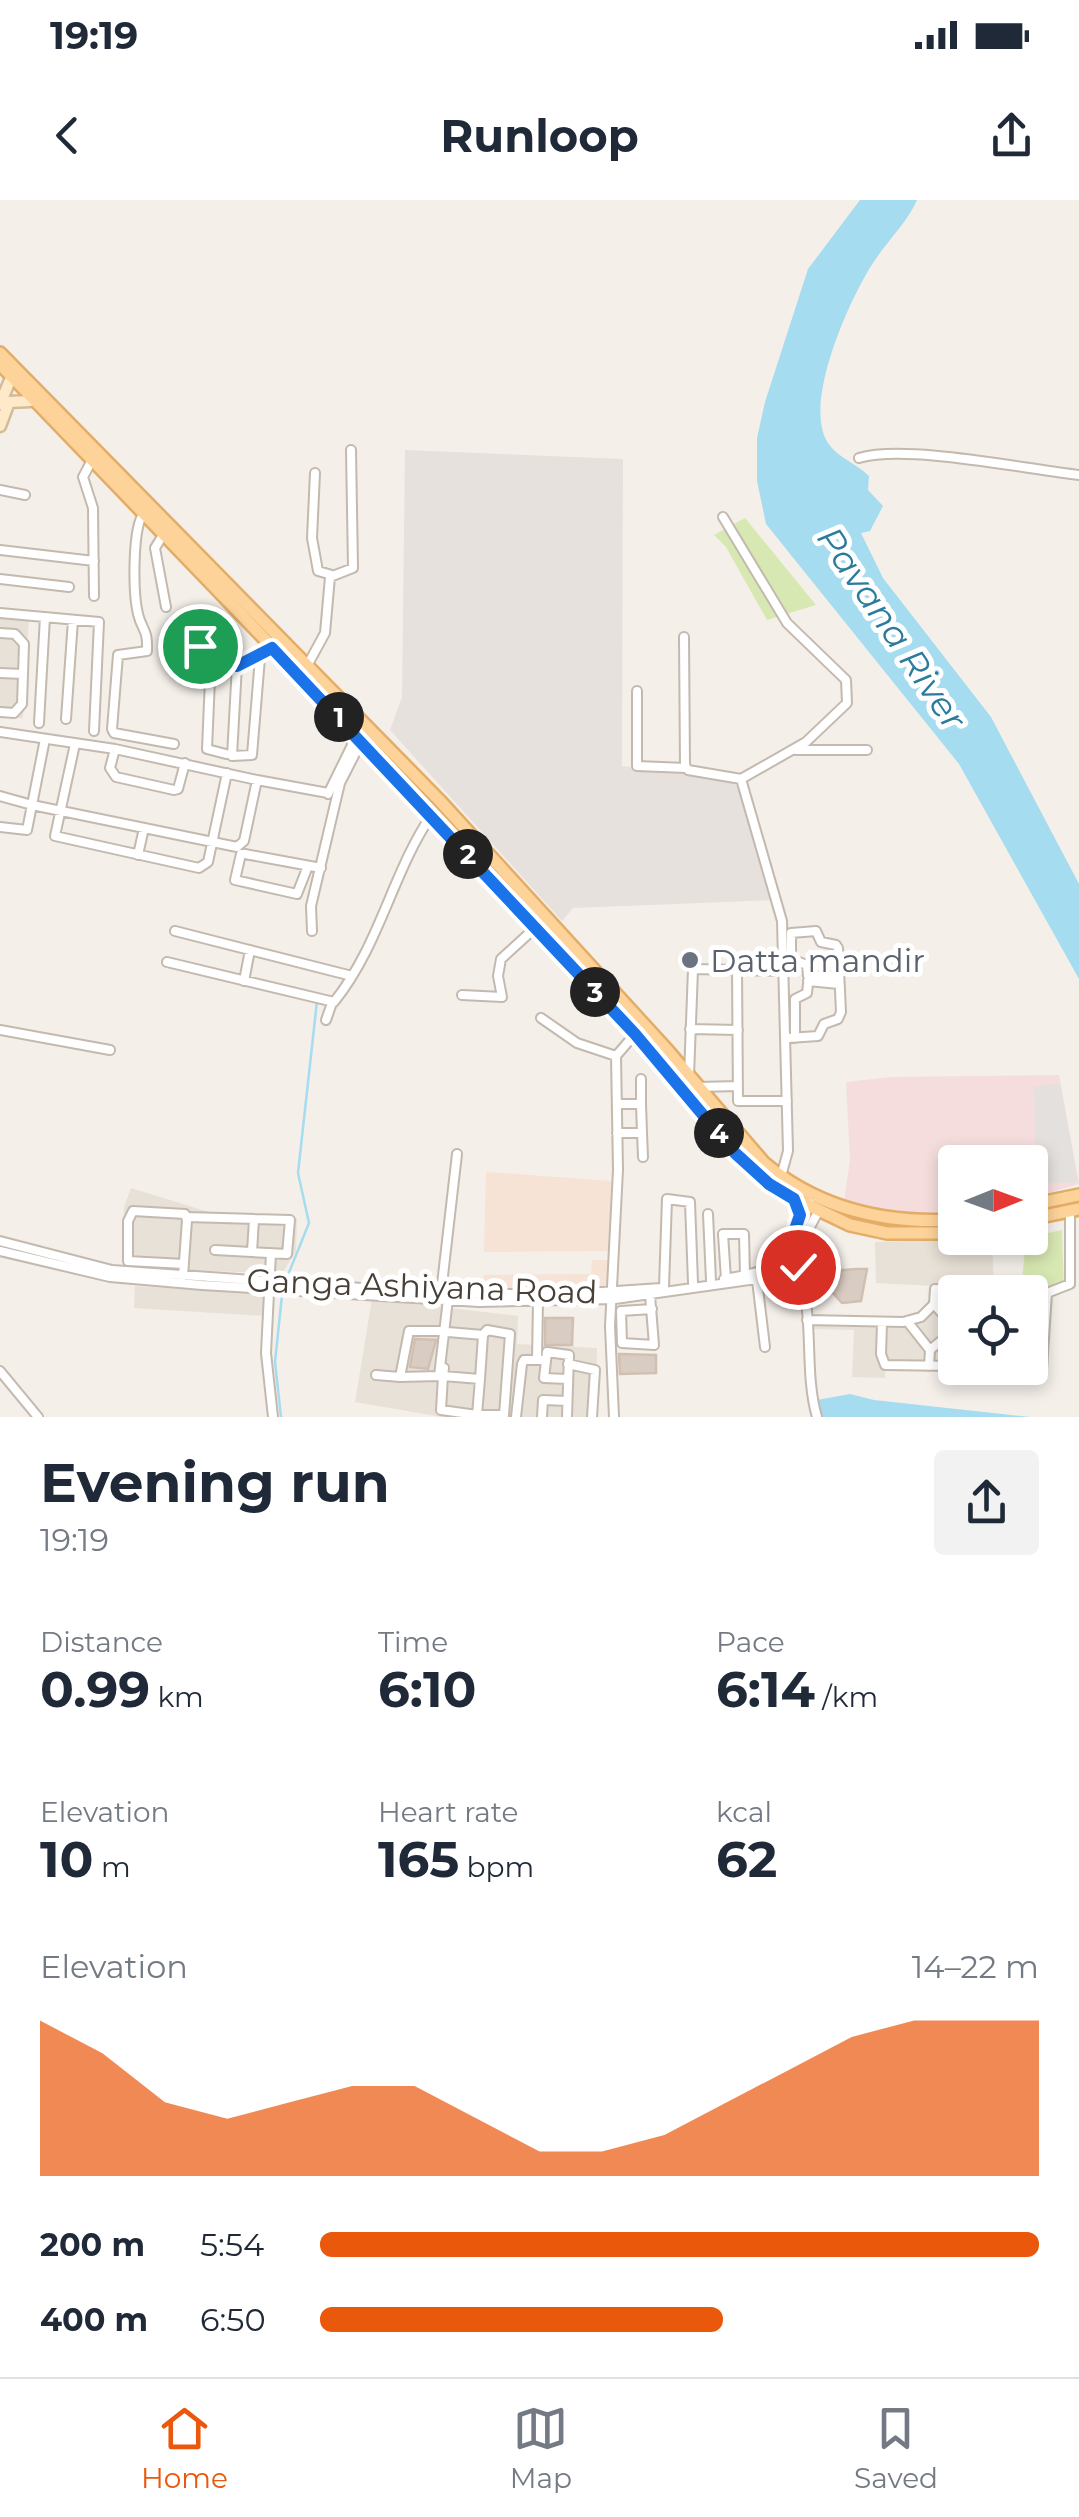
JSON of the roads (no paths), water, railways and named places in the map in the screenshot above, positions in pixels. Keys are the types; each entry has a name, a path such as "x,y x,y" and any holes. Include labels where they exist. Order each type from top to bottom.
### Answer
{"main road":[{"path":"0,342 30,401 146,510 163,536 272,648 304,672 359,738 635,1034 735,1153 778,1183 875,1231 938,1233"},
{"path":"0,352 20,378 304,672 440,801 689,1076 794,1199 889,1220 938,1220"},
{"path":"0,364 20,378"},
{"path":"482,870 493,860"},
{"path":"548,943 558,933"},
{"path":"1048,1202 1079,1196"},
{"path":"1048,1215 1074,1210"}],"street":[{"path":"0,426 4,403 20,378"},
{"path":"4,403 30,401"},
{"path":"315,473 314,547 318,571 332,576 349,574 351,450"},
{"path":"859,458 874,454 934,458 1079,475"},
{"path":"91,462 83,477 93,508 94,596"},
{"path":"0,490 25,494"},
{"path":"146,510 136,525 138,615 148,630 147,651 118,654 112,729 114,734 174,744"},
{"path":"638,691 637,766 686,768 741,778 792,750 847,703 846,680 786,622 723,518"},
{"path":"163,536 155,548 166,607"},
{"path":"0,550 94,561"},
{"path":"304,672 325,633 332,576"},
{"path":"0,579 70,587"},
{"path":"0,613 100,624 94,732"},
{"path":"39,722 45,617"},
{"path":"66,719 73,620"},
{"path":"0,634 14,634 24,644 22,704 14,713 0,712"},
{"path":"684,637 686,768"},
{"path":"226,754 207,750 210,679 201,664 201,644 223,644 237,666 230,754 248,758 252,755 260,658"},
{"path":"237,666 260,658 272,648"},
{"path":"0,673 22,674"},
{"path":"0,732 115,749 328,793 332,797 359,738"},
{"path":"0,827 27,830 45,739"},
{"path":"75,744 54,832 58,838 203,867 227,772"},
{"path":"115,749 111,774 174,790 178,789 185,763"},
{"path":"792,750 867,750"},
{"path":"741,778 782,922 792,1038"},
{"path":"0,796 59,812 242,846 257,780"},
{"path":"312,932 310,913 337,781"},
{"path":"326,1020 332,1003 376,938 415,839 440,801"},
{"path":"138,855 144,828"},
{"path":"308,866 298,894 235,880 241,854 321,868"},
{"path":"462,995 502,997 498,976 501,959 535,928"},
{"path":"176,931 352,976"},
{"path":"778,1183 787,1162 787,1100 795,999 806,993 808,980 807,964 791,959 793,931 816,931 820,942 834,942 839,980 838,1019 824,1024 818,1036 792,1038"},
{"path":"244,981 250,950"},
{"path":"167,962 332,1003"},
{"path":"678,1084 689,1076 693,969 785,970"},
{"path":"737,969 738,1101 787,1100"},
{"path":"808,980 839,980"},
{"path":"540,1018 577,1043 616,1056"},
{"path":"690,1029 738,1030"},
{"path":"0,1030 110,1050"},
{"path":"614,1417 616,1056 635,1034"},
{"path":"641,1079 642,1158"},
{"path":"698,1087 738,1086"},
{"path":"618,1104 641,1104"},
{"path":"617,1133 642,1133"},
{"path":"457,1154 441,1410 477,1415 506,1413 510,1334 487,1330 484,1335 477,1415"},
{"path":"794,1199 799,1208 798,1230 791,1254 806,1320 809,1391 817,1417"},
{"path":"664,1287 666,1200 690,1202 693,1284"},
{"path":"798,1230 816,1203"},
{"path":"0,1251 110,1277 538,1301 650,1295 756,1280 782,1270 816,1203"},
{"path":"1048,1293 1070,1284 1074,1210"},
{"path":"183,1276 184,1264 186,1217 182,1212 133,1211 128,1221 128,1261 184,1264"},
{"path":"708,1214 711,1281"},
{"path":"186,1217 290,1220 288,1254 215,1250"},
{"path":"252,1252 254,1219"},
{"path":"726,1279 723,1234 744,1234 745,1276"},
{"name":"Ganga Ashiyana Road","path":"0,1241 112,1270 270,1286"},
{"path":"271,1253 266,1353 273,1417"},
{"name":"Ganga Ashiyana Road","path":"448,1296 613,1296 745,1276 772,1268 791,1254"},
{"path":"756,1280 765,1348"},
{"path":"938,1289 934,1304 938,1309"},
{"path":"650,1295 652,1309 654,1345 622,1343 621,1312 652,1309"},
{"path":"538,1301 544,1378 542,1417"},
{"path":"806,1320 907,1321 934,1304"},
{"path":"907,1321 930,1350 929,1366"},
{"path":"882,1323 880,1354 885,1365 938,1366"},
{"path":"400,1377 409,1330 484,1335"},
{"path":"376,1375 436,1378 446,1332"},
{"path":"930,1350 938,1343"},
{"path":"516,1417 522,1364 541,1360 547,1352 565,1352 567,1417"},
{"path":"568,1364 595,1370 592,1417"},
{"path":"0,1371 38,1417"},
{"path":"443,1376 480,1379"},
{"path":"544,1378 568,1379"},
{"path":"543,1400 567,1401"}],"water":[{"name":"Pavana River","path":"860,200 917,200 873,263 842,325 825,378 822,426 832,448 869,476 868,490 883,506 870,531 861,533 883,578 991,717 1079,884 1079,979 959,764 766,524 757,481 757,438 765,402 808,269"},
{"path":"850,1394 1030,1417 811,1417 817,1400"}],"waterway":[{"path":"286,1280 309,1223 298,1173 317,1001"},
{"path":"281,1417 275,1362 282,1295"}],"place":[{"name":"Datta mandir","path":"690,960"}]}
